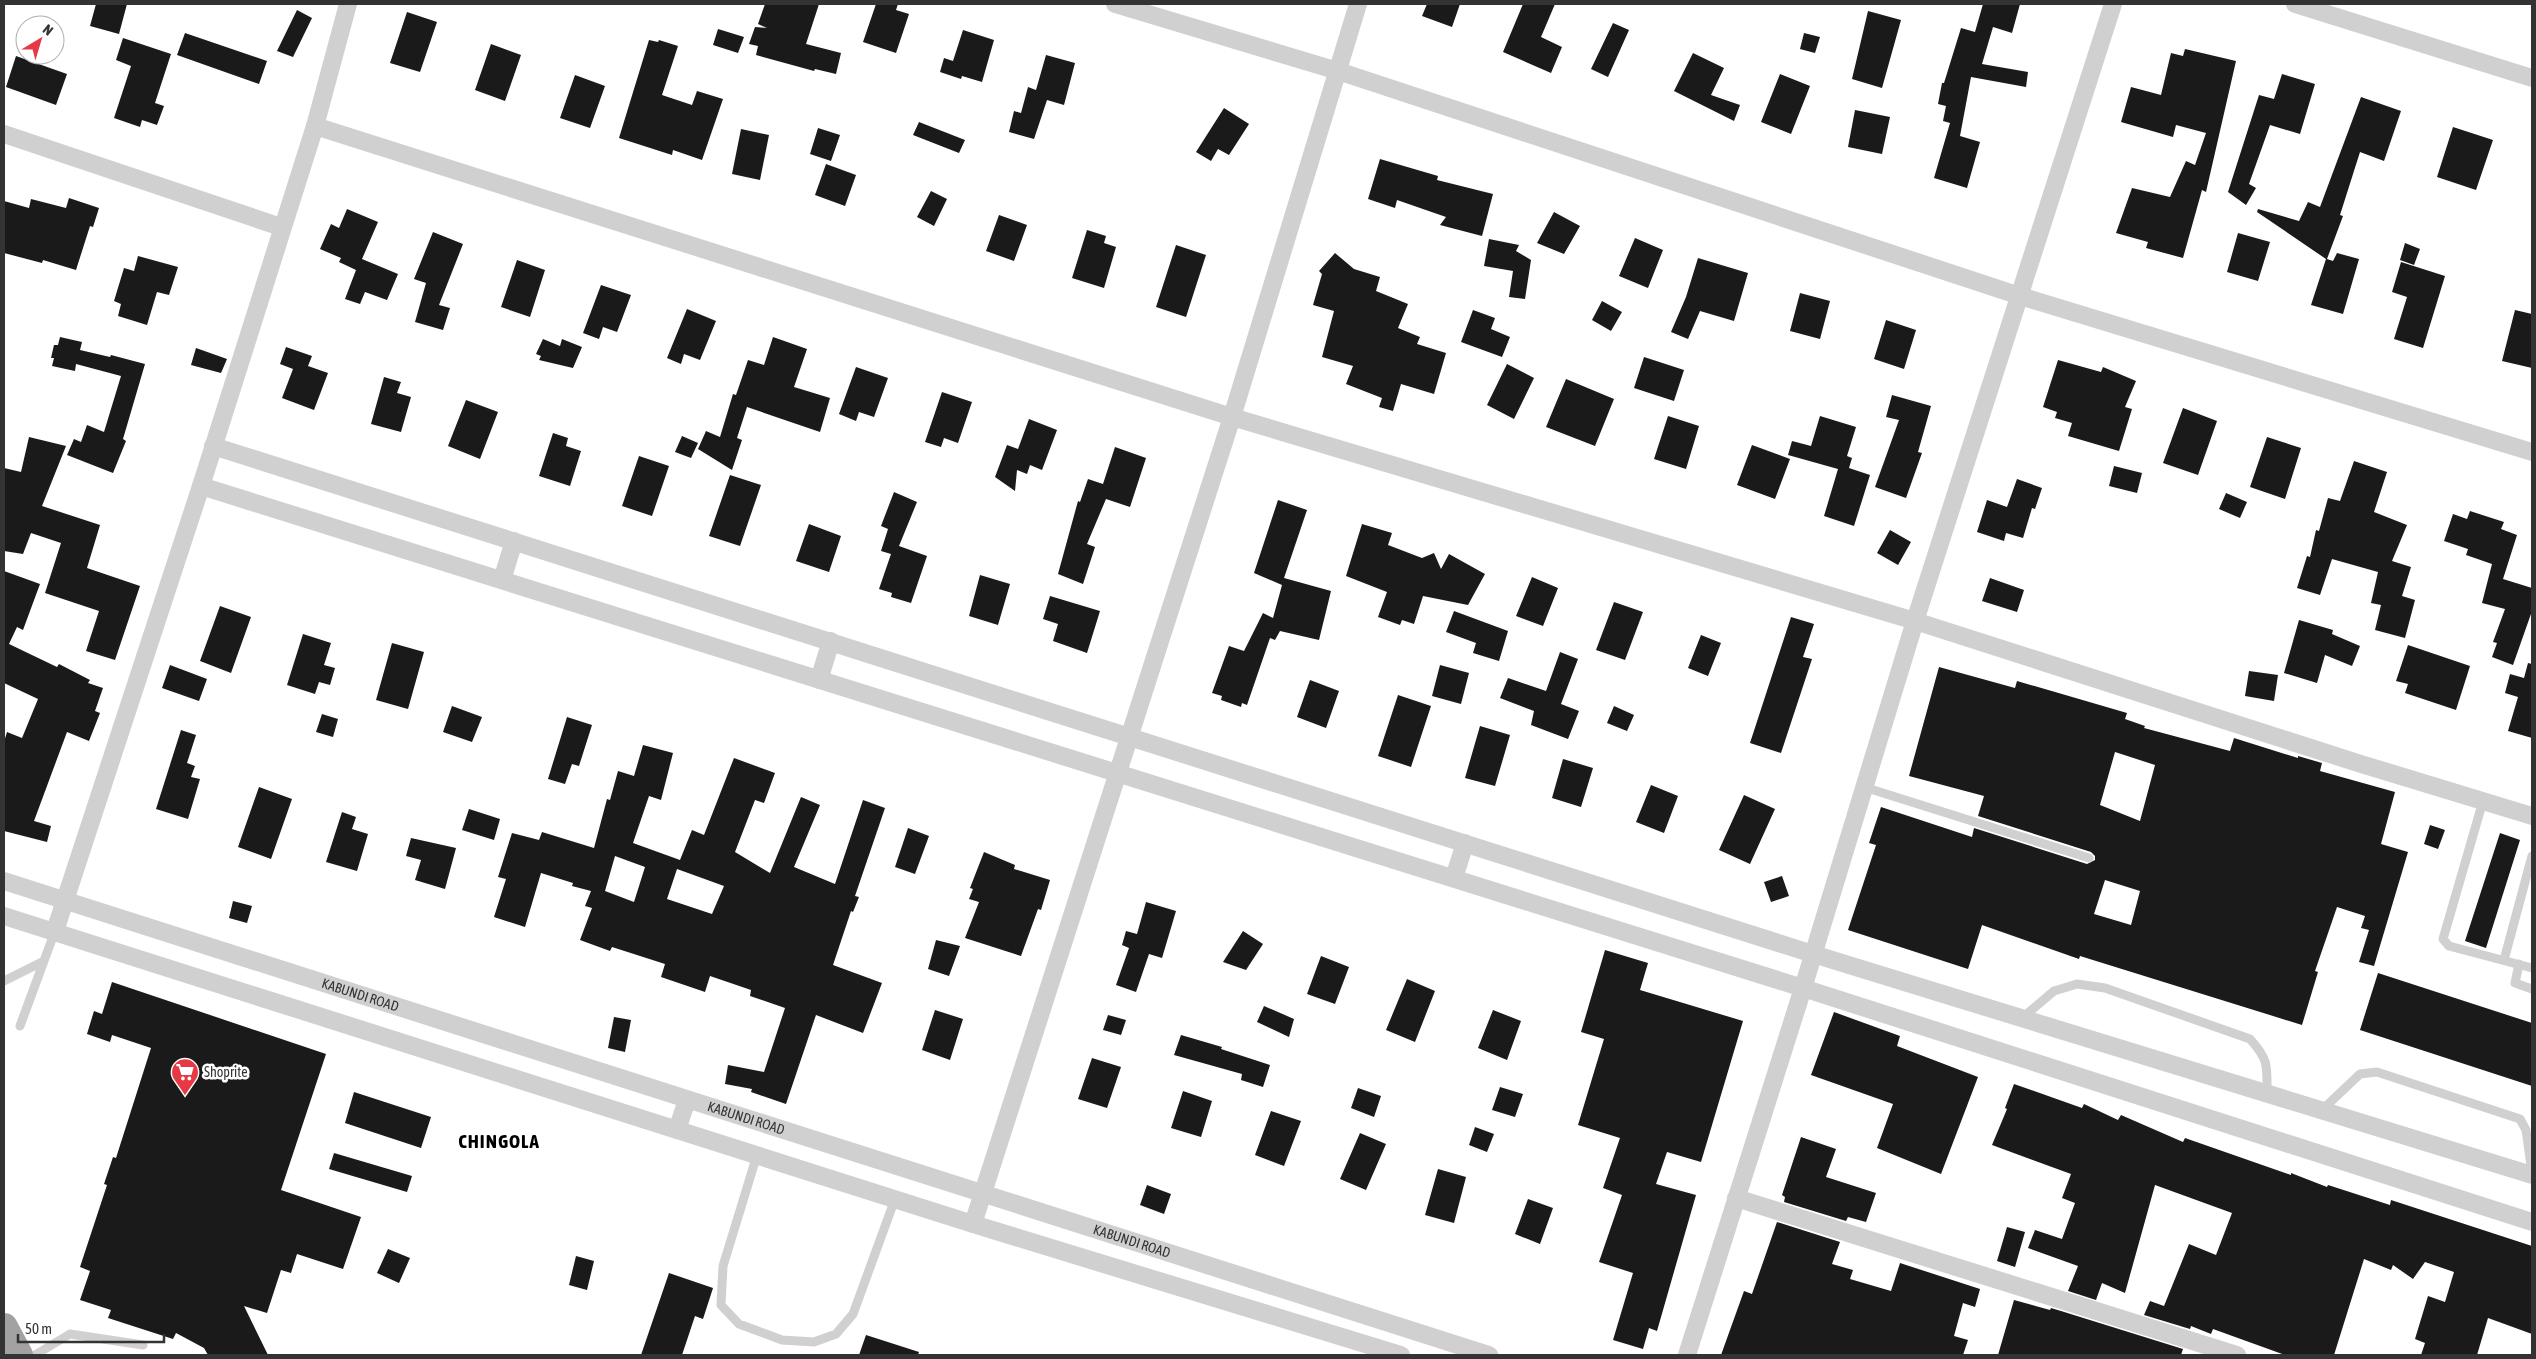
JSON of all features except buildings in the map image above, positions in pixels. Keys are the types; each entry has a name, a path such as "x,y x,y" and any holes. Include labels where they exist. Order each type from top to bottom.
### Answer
{"highway":[{"path":"4,1327 19,1355"}],"street":[{"path":"55,931 201,486 315,126 348,4"},
{"path":"1115,4 1338,71 2020,296 2532,452"},
{"path":"973,1224 1232,417 1358,4"},
{"path":"1687,1355 1803,988 1914,621 2113,4"},
{"path":"2295,4 2532,78"},
{"path":"315,126 1232,417 1914,621 2532,816"},
{"path":"4,134 282,227"},
{"path":"213,446 1813,954 2532,1174"},
{"path":"201,486 1803,988 2532,1222"},
{"path":"502,580 514,541"},
{"path":"819,680 831,642"},
{"path":"1454,878 1465,843"},
{"name":"KABUNDI ROAD","path":"4,881 982,1195 1489,1355"},
{"path":"4,916 973,1224 1401,1355"},
{"path":"677,1130 687,1100"},
{"path":"1736,1198 2237,1355"}],"lane":[{"path":"1864,787 2089,858"},
{"path":"2482,801 2444,939 2449,946 2532,968"},
{"path":"2504,960 2532,856"},
{"path":"20,1026 55,931"},
{"path":"4,981 44,960"},
{"path":"2519,964 2515,983 2532,989"},
{"path":"2022,1018 2054,991 2077,984 2105,988 2250,1039 2263,1053 2266,1063 2267,1093"},
{"path":"2322,1110 2360,1074 2377,1072 2520,1119 2526,1130 2532,1174"},
{"path":"757,1155 723,1266 721,1305 739,1324 782,1340 814,1342 836,1334 853,1314 895,1199"},
{"path":"35,1355 70,1334 143,1345"}],"place":[{"name":"Shoprite","path":"185,1096"}],"district":[{"name":"CHINGOLA","path":"499,1141"}]}
